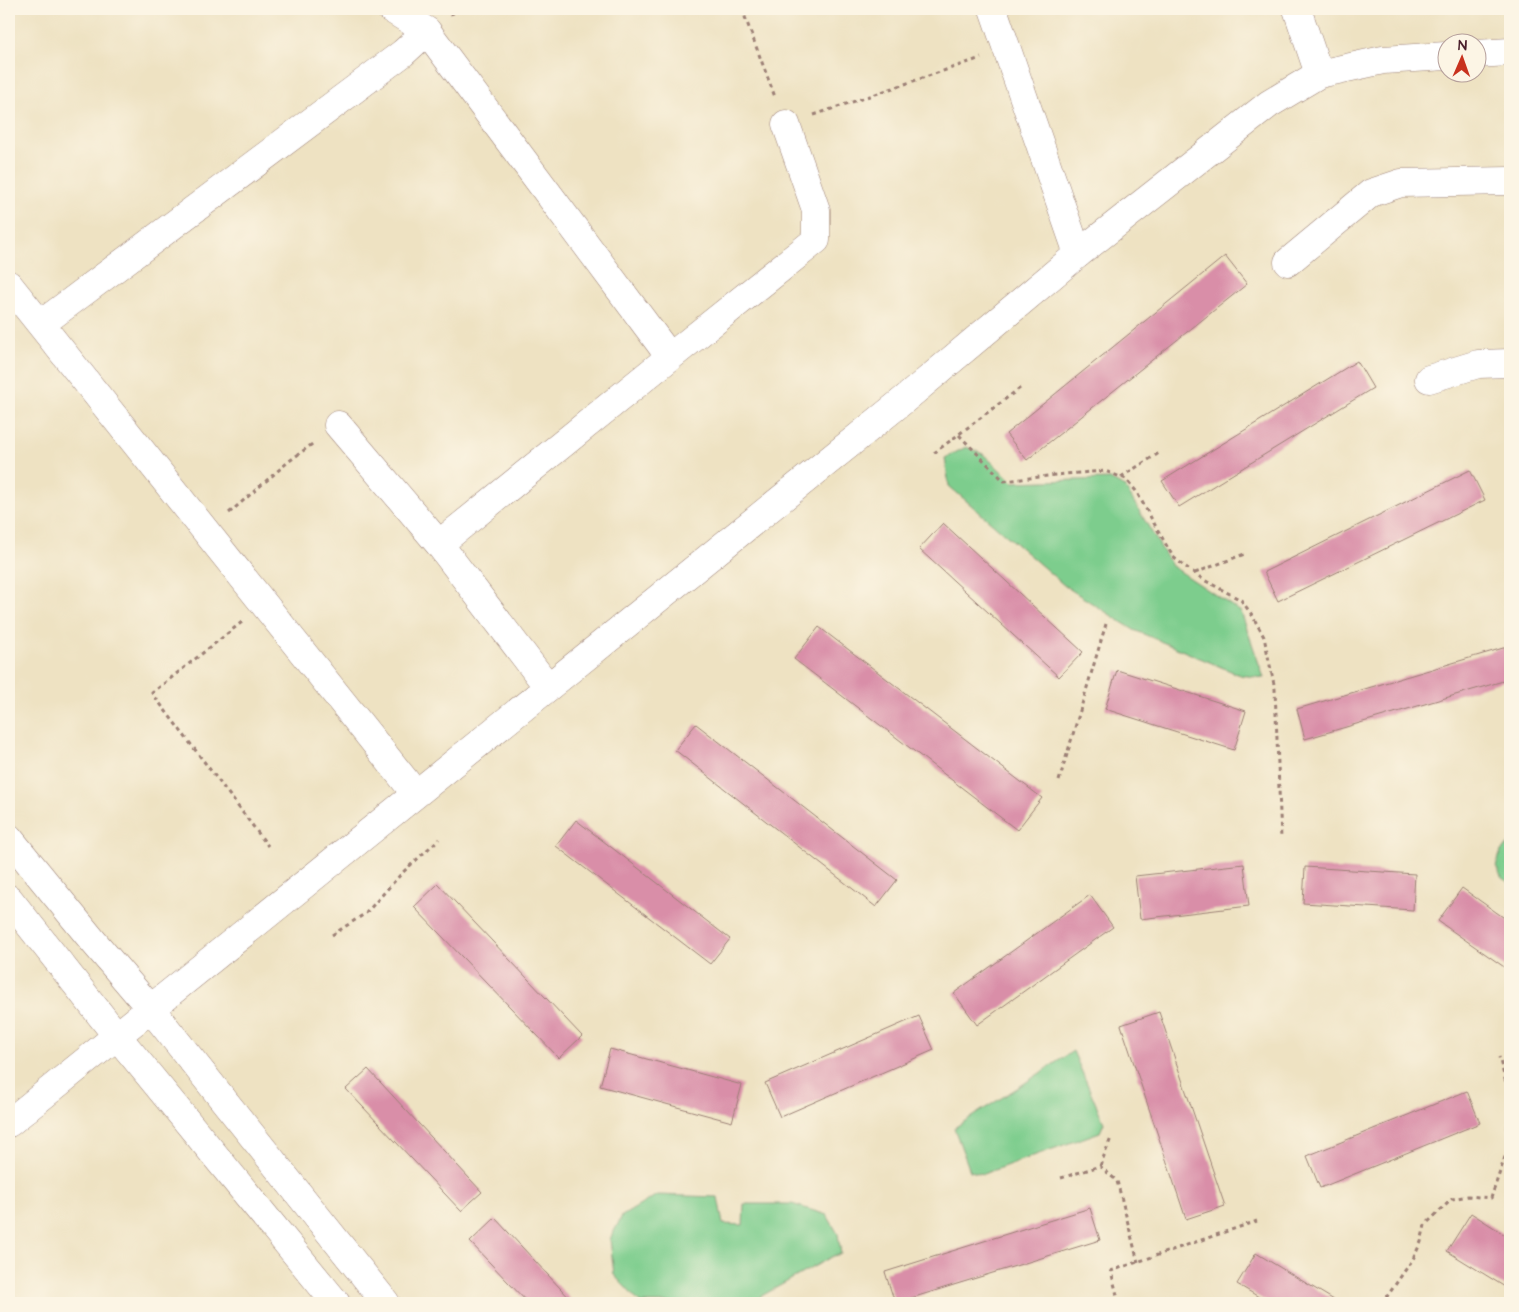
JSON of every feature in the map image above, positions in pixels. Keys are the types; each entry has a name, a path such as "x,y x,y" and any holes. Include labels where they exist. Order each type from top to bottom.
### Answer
{"street":[{"path":"391,9 427,31 670,357"},
{"path":"993,9 1078,254"},
{"path":"1297,9 1319,74"},
{"path":"41,324 395,59 427,31"},
{"path":"1486,53 1510,52"},
{"path":"9,1123 904,399 1078,254 1269,104 1319,74 1383,60 1436,57"},
{"path":"439,544 816,240 816,210 786,124"},
{"path":"1288,262 1371,193 1401,183 1510,181"},
{"path":"9,285 415,793"},
{"path":"1429,379 1478,364 1510,363"},
{"path":"338,425 439,544 548,687"},
{"path":"9,838 150,1008 386,1303"},
{"path":"9,899 117,1036 336,1303"}],"path":[{"path":"742,9 786,124 897,88 1007,49"},
{"path":"934,454 1020,388"},
{"path":"959,434 1004,481 1105,471 1126,479 1136,491 1173,557 1195,573 1241,600 1264,637 1275,689 1281,840"},
{"path":"1121,477 1159,453"},
{"path":"207,532 288,462"},
{"path":"1195,573 1246,553"},
{"path":"264,604 152,693 268,846"},
{"path":"1059,781 1106,624"},
{"path":"332,935 366,913 401,874 439,839"},
{"path":"1386,1298 1413,1259 1421,1242 1425,1225 1452,1200 1468,1196 1491,1198 1507,1151 1508,1090 1499,1057"},
{"path":"1100,1166 1111,1138"},
{"path":"1061,1178 1100,1166"},
{"path":"1100,1166 1117,1181 1138,1262"},
{"path":"1119,1303 1111,1271 1257,1221"}],"green space":[{"path":"966,447 983,454 1013,482 1110,479 1125,487 1172,566 1241,612 1264,678 1240,675 1134,630 1065,586 949,486 945,458"},
{"path":"1510,843 1510,883 1502,878 1496,867 1501,851"},
{"path":"1073,1051 1104,1123 1100,1132 983,1174 970,1171 954,1128"},
{"path":"657,1195 718,1197 723,1224 743,1225 744,1204 792,1204 827,1215 838,1234 841,1254 833,1256 749,1303 640,1303 614,1275 610,1239 622,1216"}],"building":[{"path":"1225,256 1247,284 1027,460 1006,434"},
{"path":"1357,361 1373,388 1179,507 1162,481"},
{"path":"1470,470 1485,500 1278,601 1264,572"},
{"path":"943,523 1083,652 1059,677 919,549"},
{"path":"819,627 1042,798 1017,830 794,659"},
{"path":"1510,646 1510,679 1305,739 1297,709"},
{"path":"1117,670 1246,711 1234,750 1105,709"},
{"path":"696,724 897,880 876,907 675,750"},
{"path":"576,820 730,939 710,964 556,846"},
{"path":"1244,864 1249,906 1140,919 1135,876"},
{"path":"1305,867 1415,874 1413,910 1303,903"},
{"path":"438,884 582,1036 559,1058 414,907"},
{"path":"1462,888 1510,922 1510,971 1438,921"},
{"path":"1090,895 1113,927 977,1025 954,993"},
{"path":"1159,1012 1225,1206 1186,1219 1121,1025"},
{"path":"919,1016 934,1050 780,1117 765,1083"},
{"path":"610,1049 742,1085 732,1122 600,1086"},
{"path":"368,1069 482,1192 461,1211 346,1089"},
{"path":"1467,1091 1480,1123 1320,1188 1307,1156"},
{"path":"1090,1208 1100,1240 895,1303 885,1272"},
{"path":"1471,1213 1510,1238 1510,1290 1447,1251"},
{"path":"495,1218 574,1303 528,1303 470,1242"},
{"path":"1256,1253 1339,1303 1269,1303 1237,1284"}]}
